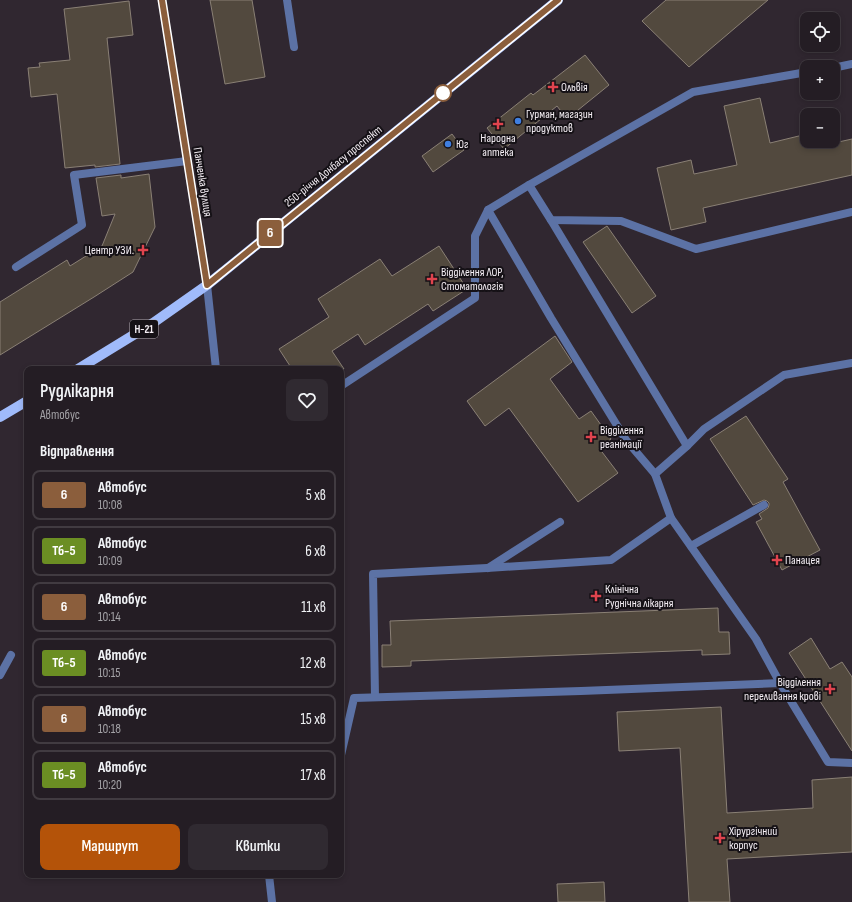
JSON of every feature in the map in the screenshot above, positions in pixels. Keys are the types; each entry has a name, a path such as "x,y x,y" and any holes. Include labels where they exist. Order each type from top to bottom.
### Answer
{"main road":[{"name":"250-річчя Донбасу проспект","path":"83,366 153,323 207,285 558,0"},
{"path":"0,417 24,402"}],"street":[{"name":"Панченка вулиця","path":"162,0 207,285 216,366"},
{"path":"287,0 294,47"},
{"path":"840,67 852,64"},
{"path":"344,384 475,298 475,236 488,210 529,185 693,92 800,73"},
{"path":"16,266 82,224 74,175 187,161"},
{"path":"529,185 687,446"},
{"path":"488,210 551,318 626,440 655,474 671,518 756,639 780,683 828,762 852,763"},
{"path":"551,220 621,221 696,249 852,212"},
{"path":"655,474 704,429 784,375 852,363"},
{"path":"691,546 764,505"},
{"path":"375,697 373,574 611,560 671,518"},
{"path":"487,568 560,522"},
{"path":"0,675 11,655"},
{"path":"344,742 354,698 780,683"},
{"path":"269,878 272,902"}],"building":[{"path":"210,0 252,0 265,77 225,84"},
{"path":"666,0 768,0 689,67 642,21"},
{"path":"129,1 133,35 107,38 120,164 65,168 57,94 31,97 28,68 40,67 39,63 70,60 64,9"},
{"path":"585,55 609,85 567,119 557,106 504,149 487,128 531,93 533,95"},
{"path":"760,98 770,143 800,136 800,148 840,148 840,142 852,139 852,175 703,208 706,222 671,230 657,168 691,160 694,174 737,165 724,106"},
{"path":"452,134 464,150 433,172 422,156"},
{"path":"149,174 155,227 133,272 0,355 0,302 67,260 70,266 102,246 115,214 102,216 96,178 121,175 121,178"},
{"path":"607,226 656,296 632,313 583,242"},
{"path":"439,246 467,289 433,311 428,304 365,345 358,334 332,351 342,366 290,366 279,349 329,317 318,299 380,259 392,276"},
{"path":"555,336 572,362 550,379 579,419 591,411 611,439 599,448 618,473 578,502 509,408 485,426 467,401"},
{"path":"746,416 788,479 783,482 820,550 782,570 756,522 762,519 759,514 768,508 769,503 764,500 753,505 710,439"},
{"path":"718,608 719,632 729,632 730,654 702,655 702,650 411,661 411,666 382,667 382,645 391,645 390,621"},
{"path":"811,638 830,669 842,662 852,677 852,751 789,653"},
{"path":"721,707 727,813 813,808 812,780 852,777 852,852 727,859 730,902 689,902 680,748 619,751 617,712"},
{"path":"604,882 605,902 558,902 557,884"}],"bus line":[{"name":"6","path":"162,0 207,285 558,0"}],"place":[{"name":"Ольвія","path":"553,87"},
{"name":"Гурман, магазин продуктов","path":"518,121"},
{"name":"Народна аптека","path":"498,124"},
{"name":"Юг","path":"448,144"},
{"name":"Центр УЗИ.","path":"143,250"},
{"name":"Відділення ЛОР, Стоматологія","path":"432,279"},
{"name":"Відділення реанімації","path":"591,437"},
{"name":"Панацея","path":"777,560"},
{"name":"Клінічна Руднічна лікарня","path":"596,596"},
{"name":"Відділення переливання крові","path":"830,689"},
{"name":"Хірургічний корпус","path":"720,838"}]}
